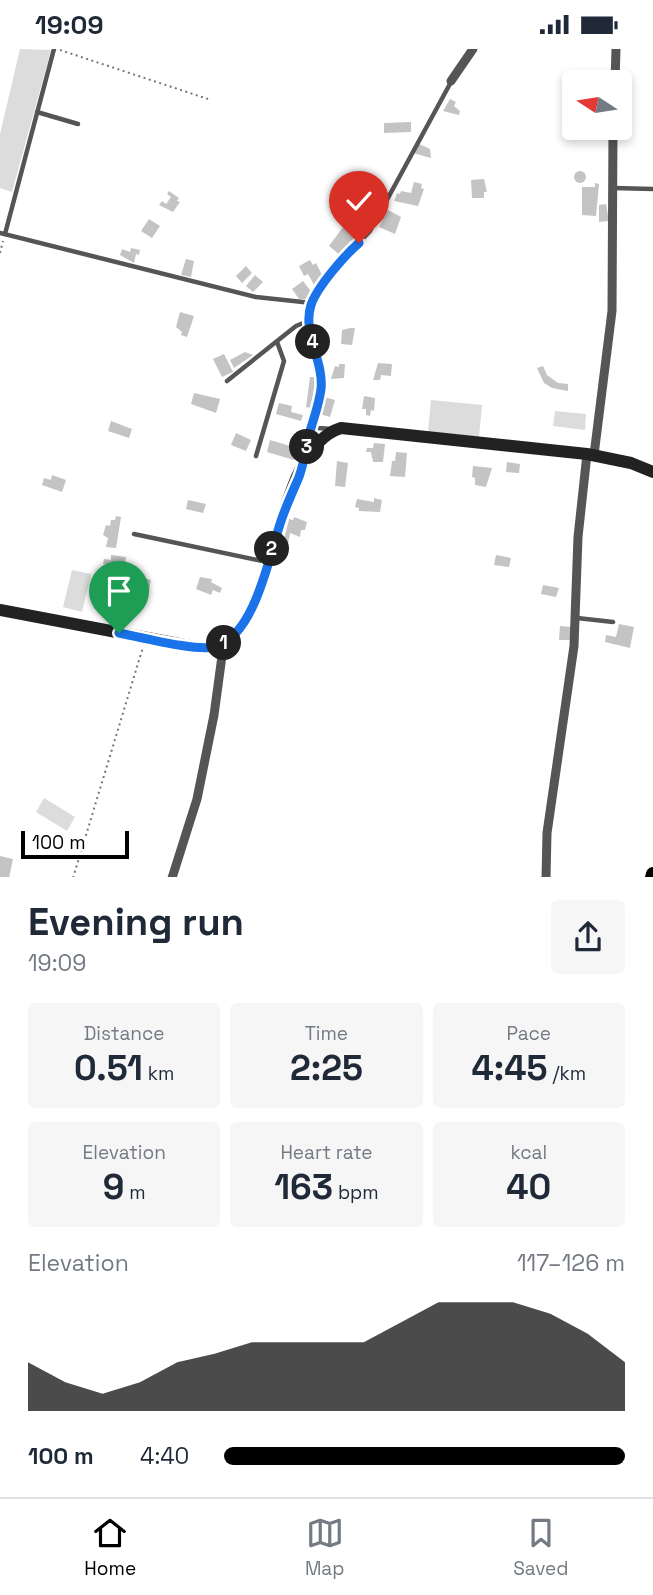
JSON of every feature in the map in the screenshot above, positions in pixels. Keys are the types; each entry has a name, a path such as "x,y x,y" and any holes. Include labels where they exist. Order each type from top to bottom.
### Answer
{"main road":[{"path":"0,610 205,648 220,645 236,633 248,614 281,519 316,442 341,428 590,454 631,463 653,464"},
{"path":"631,463 653,472"}],"street":[{"path":"451,81 473,49"},
{"path":"615,70 616,49"},
{"path":"546,877 547,833 576,618 578,537 612,311 613,140"},
{"path":"172,877 197,799 214,715 222,656 220,645"}],"lane":[{"path":"56,49 3,233 256,297 312,303"},
{"path":"300,474 321,379 308,321 312,303 345,257 370,231 451,81"},
{"path":"37,112 78,124"},
{"path":"612,188 653,189"},
{"path":"227,381 296,326 308,321"},
{"path":"256,456 284,362 277,342"},
{"path":"313,423 318,428 341,428"},
{"path":"134,534 268,562"},
{"path":"576,618 613,622"}],"path":[{"path":"56,49 211,100"},
{"path":"0,253 3,233"},
{"path":"73,877 145,638"}],"shaded area":[{"path":"20,49 51,50 12,192 0,188 0,134"},
{"path":"431,400 482,405 479,437 428,432"},
{"path":"555,411 586,414 585,430 553,426"},
{"path":"72,570 91,574 82,612 63,607"},
{"path":"44,798 75,817 67,831 36,812"}],"building":[{"path":"450,99 456,102 454,106 460,111 459,115 443,111"},
{"path":"411,122 411,132 384,133 384,123"},
{"path":"419,144 430,149 431,158 413,153"},
{"path":"580,171 586,177 580,183 574,177"},
{"path":"484,179 487,192 484,192 484,198 472,198 471,180"},
{"path":"414,182 422,184 421,188 424,189 418,206 394,201 397,193 400,194 401,191 411,193"},
{"path":"595,183 599,184 596,216 582,215 582,187 595,187"},
{"path":"169,191 179,198 177,201 180,202 173,212 159,205 162,201 166,204 171,197 167,194"},
{"path":"606,204 609,221 599,222 599,205"},
{"path":"388,210 401,217 395,234 379,227"},
{"path":"354,217 368,227 361,236 357,233 354,237 358,239 354,243 351,241 340,255 329,246"},
{"path":"149,219 160,226 152,238 141,231"},
{"path":"131,248 140,250 134,263 120,255 122,249 130,252"},
{"path":"186,259 194,261 191,277 181,275"},
{"path":"310,260 313,265 316,263 324,279 314,285 308,274 304,276 299,266"},
{"path":"246,266 252,273 242,283 236,276"},
{"path":"255,275 263,282 253,292 246,286"},
{"path":"303,281 313,294 309,299 299,299 292,289"},
{"path":"180,312 194,316 187,337 181,335 182,332 176,327"},
{"path":"355,328 352,345 341,344 342,330"},
{"path":"245,352 253,355 234,368 230,360"},
{"path":"224,354 233,372 222,377 213,359"},
{"path":"378,363 392,364 391,376 381,375 380,380 373,380"},
{"path":"339,364 345,364 344,378 331,379 335,366 339,367"},
{"path":"543,366 547,375 558,383 568,384 568,391 552,388 544,383 537,368"},
{"path":"310,377 316,377 311,408 306,407"},
{"path":"194,393 220,399 216,413 191,404"},
{"path":"364,396 375,398 374,411 371,410 370,416 366,415 366,409 362,409"},
{"path":"324,397 335,400 330,417 320,414"},
{"path":"279,403 292,406 291,412 303,415 301,421 276,414"},
{"path":"111,421 132,429 129,438 108,431"},
{"path":"236,433 251,440 246,451 231,445"},
{"path":"270,440 297,448 294,460 267,452"},
{"path":"374,443 385,444 383,462 373,462 371,452 366,452 367,448 373,448"},
{"path":"396,452 407,453 405,477 390,476"},
{"path":"337,461 348,463 345,487 335,486"},
{"path":"507,462 520,464 519,473 506,472"},
{"path":"473,466 492,468 486,487 475,485 475,478 472,477"},
{"path":"52,475 66,480 62,492 42,485 44,478 51,480"},
{"path":"374,498 382,500 380,512 359,511 359,508 355,507 357,499 374,502"},
{"path":"188,500 206,504 203,513 186,509"},
{"path":"116,516 121,517 116,548 106,547 108,538 103,535 106,525 110,526 111,520 115,520"},
{"path":"294,517 307,522 305,530 301,530 300,537 290,533 288,544 283,544 289,519 293,520"},
{"path":"111,555 126,557 124,568 103,564 104,559 111,560"},
{"path":"496,555 511,558 509,567 494,565"},
{"path":"136,576 151,580 148,595 132,592"},
{"path":"200,577 212,579 211,582 222,588 220,593 213,590 211,595 196,589"},
{"path":"543,585 559,588 556,597 541,594"},
{"path":"619,624 634,627 630,648 605,642 606,635 616,637"},
{"path":"560,626 572,627 571,640 559,640"},
{"path":"0,856 13,859 9,877 0,877"}],"route":[{"path":"119,633 214,648 228,641 248,614 263,578 281,519 300,474 320,390 320,370 308,321 310,307 345,257 359,243"}]}
